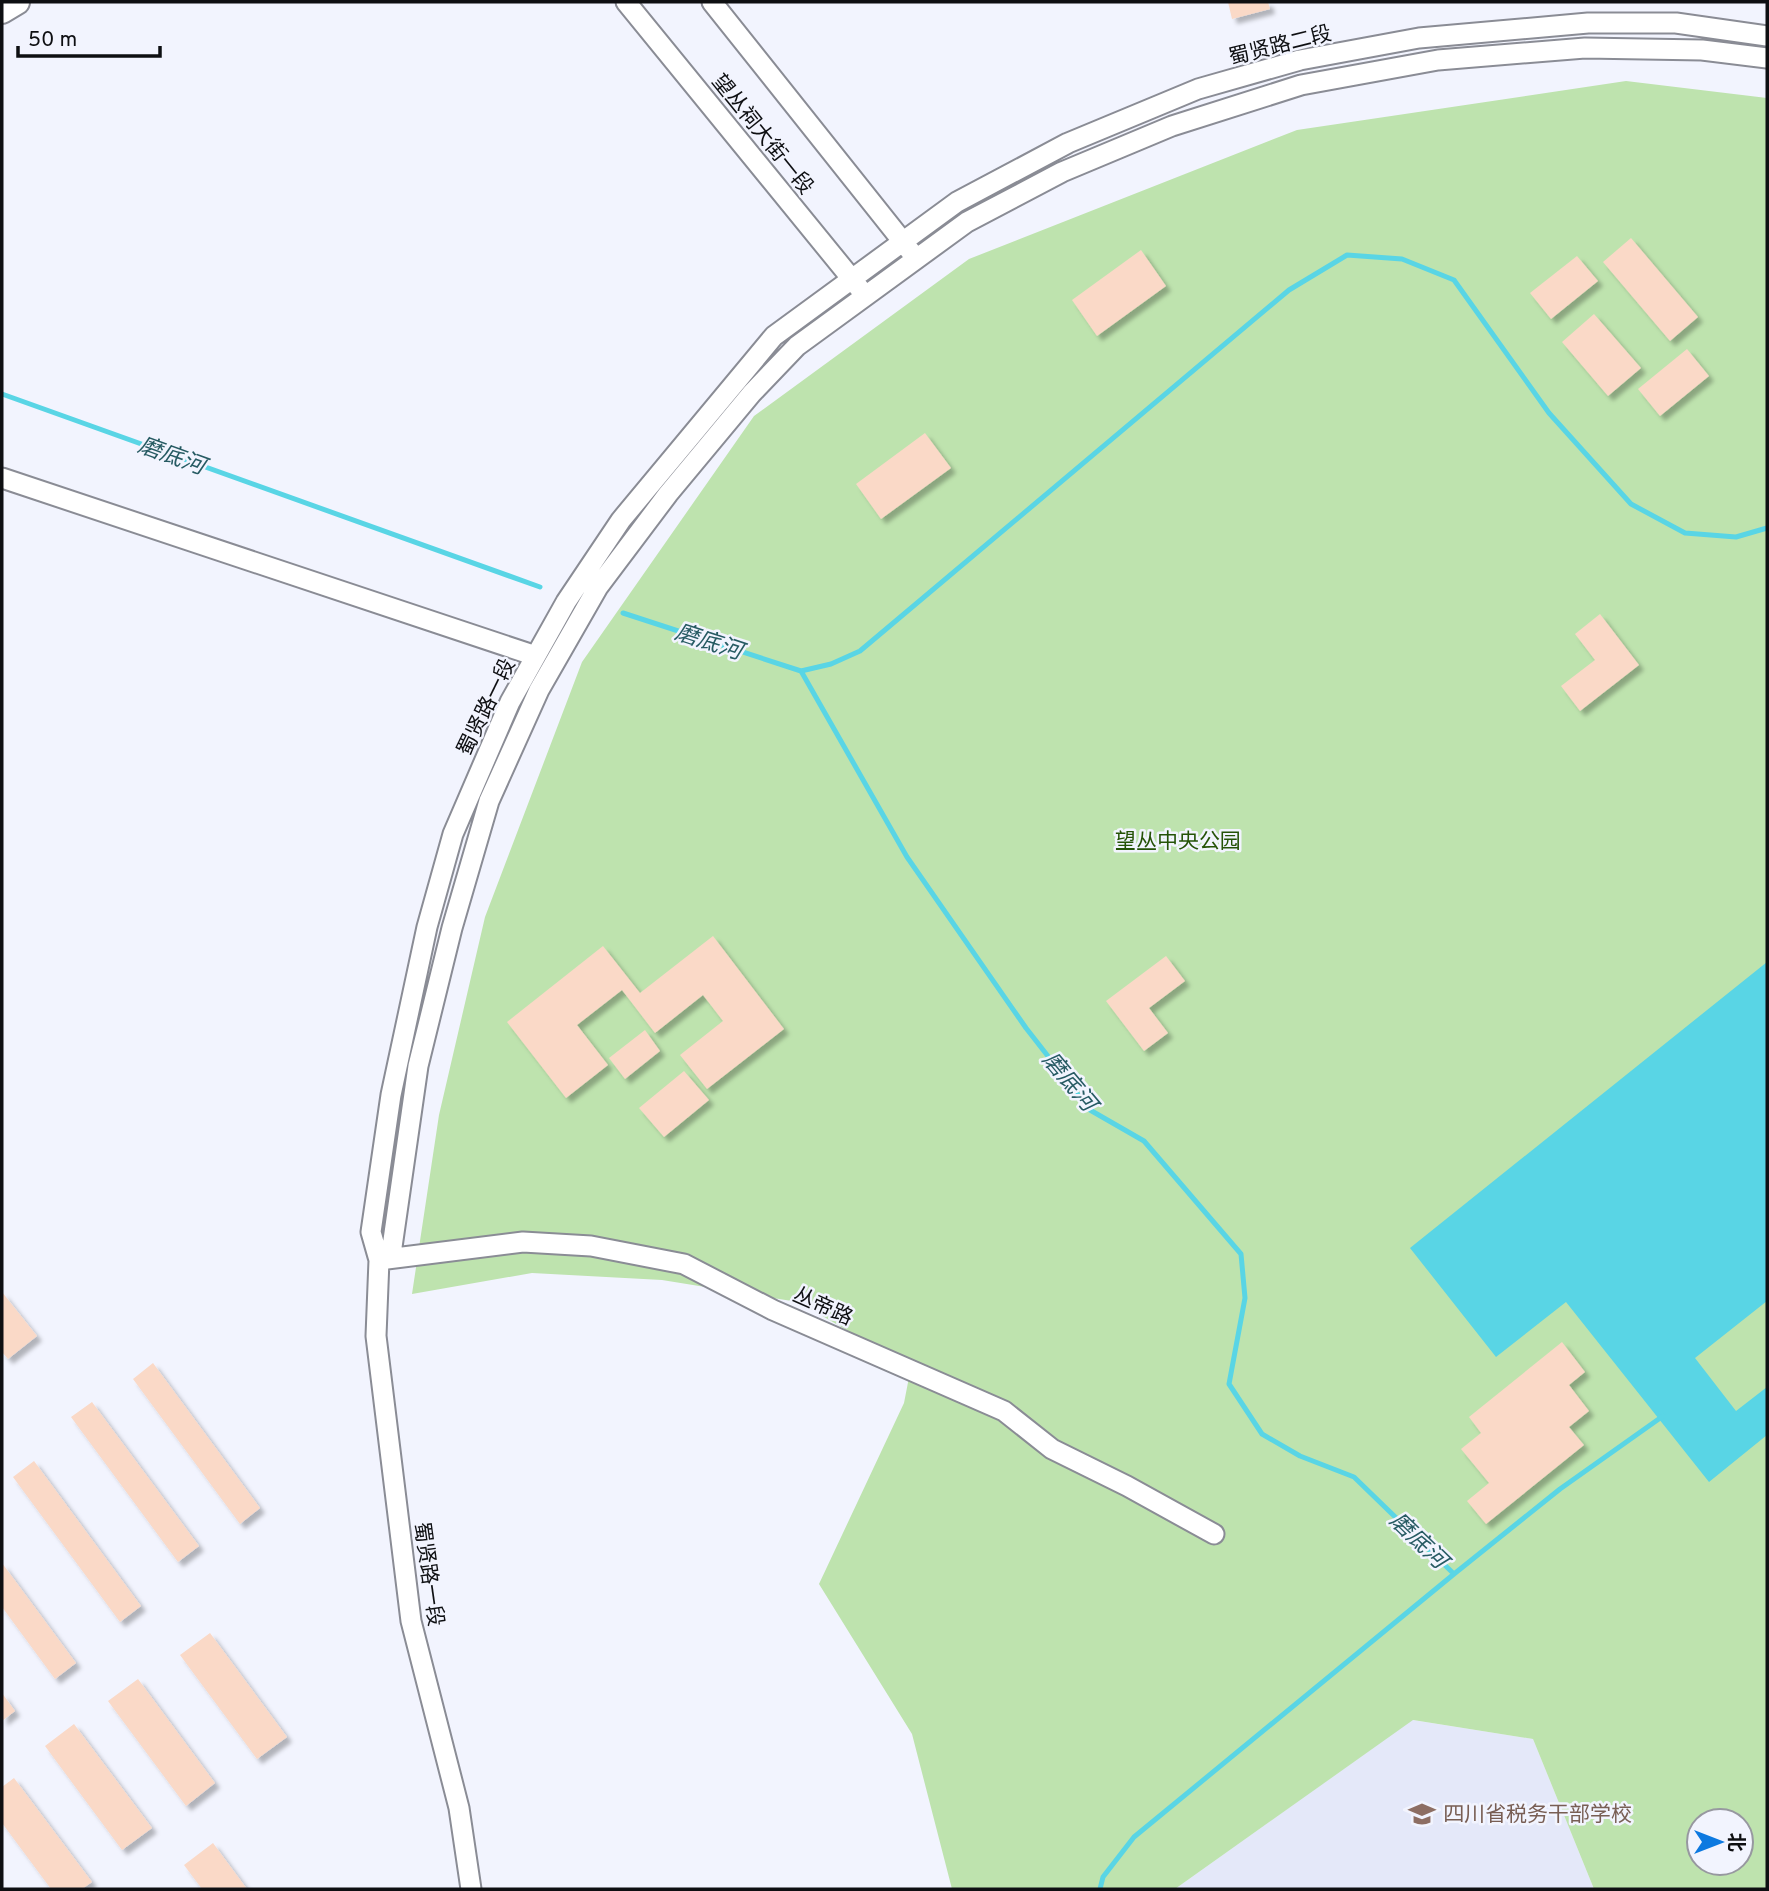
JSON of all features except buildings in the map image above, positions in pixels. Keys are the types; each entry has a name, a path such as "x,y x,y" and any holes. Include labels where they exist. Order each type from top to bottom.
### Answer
{"main road":[{"path":"2,11 17,2"}],"street":[{"name":"望丛祠大街一段","path":"626,2 865,296"},
{"name":"望丛祠大街一段","path":"712,2 910,250"},
{"name":"蜀贤路二段","path":"865,296 957,202 1068,143 1198,89 1300,61 1419,38 1588,23 1676,23 1767,36"},
{"name":"蜀贤路二段","path":"852,280 1062,172 1172,126 1301,85 1438,60 1585,47 1702,50 1767,58"},
{"name":"蜀贤路一段","path":"471,1889 458,1808 411,1621 376,1336 379,1260 371,1232 391,1096 427,928 453,834 510,702 566,602 621,520 774,336 852,280"},
{"name":"蜀贤路一段","path":"379,1260 392,1247 418,1066 452,928 489,801 539,690 598,587 668,494 752,393 797,346 865,296"},
{"path":"2,478 536,656"},
{"name":"丛帝路","path":"379,1260 523,1242 591,1246 684,1264 774,1310 1004,1410 1052,1449 1214,1534"}],"shaded area":[{"name":"四川省税务干部学校","path":"1412,1720 1533,1739 1594,1889 1175,1889"}],"green space":[{"name":"望丛中央公园","path":"1626,81 1767,98 1767,1889 1594,1889 1533,1739 1413,1720 1175,1889 952,1889 912,1734 819,1584 904,1403 911,1367 798,1302 662,1280 532,1273 412,1294 439,1115 485,917 582,662 754,416 969,259 1297,130"}],"water":[{"path":"1767,962 1767,1301 1695,1358 1736,1411 1767,1387 1767,1435 1709,1482 1566,1302 1496,1357 1410,1248"}],"waterway":[{"path":"801,671 831,664 860,651 1289,290 1347,255 1402,259 1454,280 1549,413 1631,504 1685,533 1736,537 1767,528"},
{"name":"磨底河","path":"2,394 540,587"},
{"name":"磨底河","path":"623,613 801,671 907,857 1026,1028 1090,1110 1144,1141 1241,1254 1245,1298 1229,1384 1262,1434 1300,1456 1354,1477 1454,1574 1560,1489 1663,1416"},
{"name":"磨底河","path":"1100,1889 1103,1877 1134,1837 1454,1574"}],"place":[{"name":"四川省税务干部学校","path":"1422,1814"}]}
